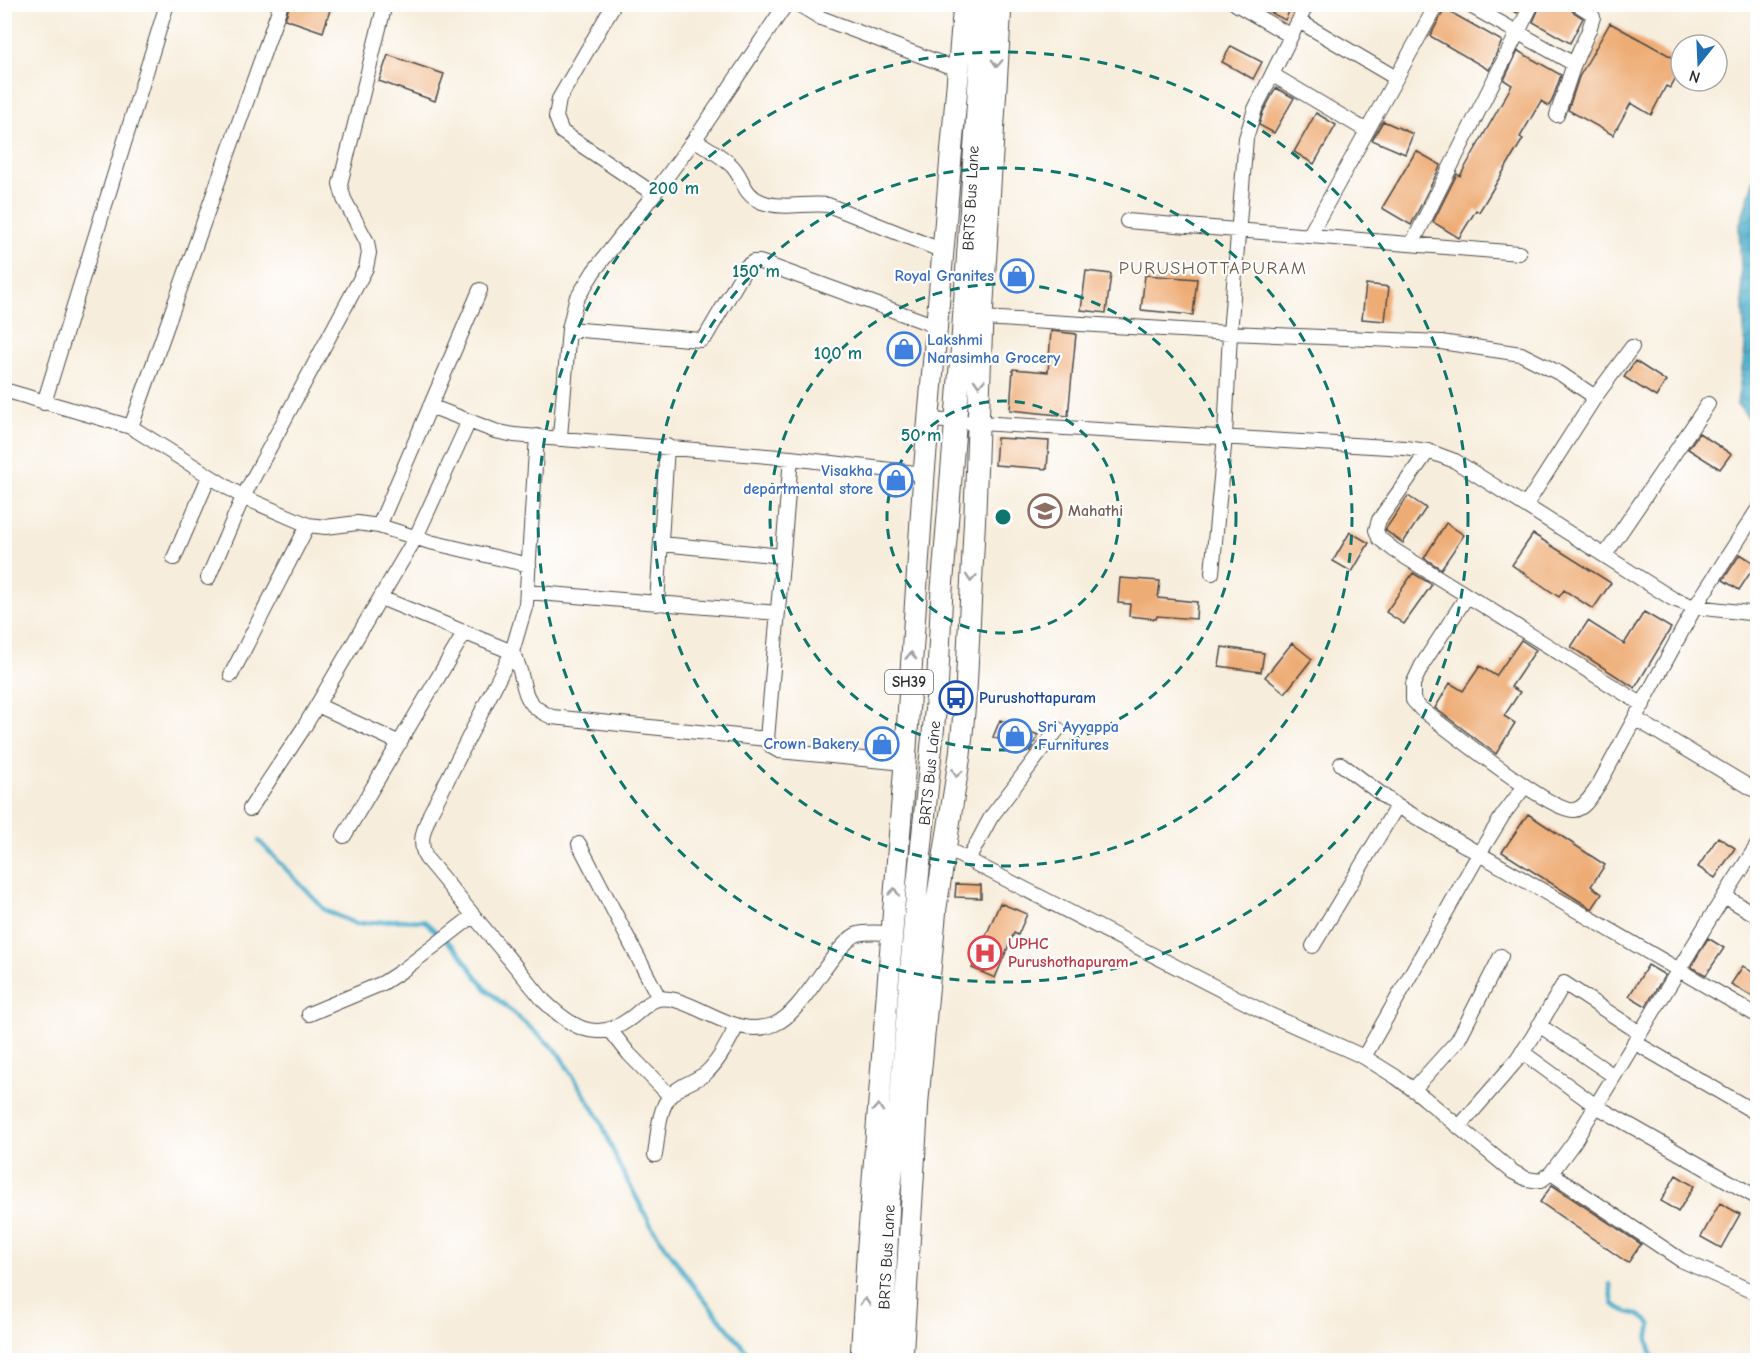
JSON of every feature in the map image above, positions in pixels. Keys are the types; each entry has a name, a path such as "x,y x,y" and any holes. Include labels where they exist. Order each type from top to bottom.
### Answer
{"main road":[{"name":"SH39","path":"861,1360 924,474 964,4"},
{"name":"BRTS Bus Lane","path":"882,1360 890,1200 917,889 935,726 942,589 984,4"},
{"path":"902,1360 918,1099 936,907 960,755 966,691 982,318 1001,4"}],"street":[{"path":"44,403 167,4"},
{"path":"131,427 281,4"},
{"path":"208,578 243,497 366,268 369,252 367,242 344,199 340,184 385,4"},
{"path":"614,4 559,99 556,117 562,132 654,195"},
{"path":"560,437 569,329 576,300 594,271 695,140 786,4"},
{"path":"798,4 820,18 959,70"},
{"path":"1236,4 1291,36"},
{"path":"1212,573 1225,436 1230,333 1246,138 1255,109 1307,4"},
{"path":"1309,236 1437,4"},
{"path":"1467,4 1574,64"},
{"path":"1412,244 1532,4"},
{"path":"1557,115 1593,17 1590,12 1577,4"},
{"path":"1299,21 1396,78"},
{"path":"1273,75 1367,131"},
{"path":"695,140 730,164 749,195 763,202 788,206 816,203 828,205 942,251"},
{"path":"1127,221 1520,253"},
{"path":"569,329 700,340 706,336 747,266 753,262 760,262 936,326"},
{"path":"379,526 480,290"},
{"path":"982,318 1230,333 1441,342 1521,354 1561,374 1595,397"},
{"path":"1526,505 1595,397 1632,347"},
{"path":"4,390 131,427 243,497 308,525 326,527 357,523 379,526 529,565"},
{"path":"1605,555 1708,404"},
{"path":"430,406 495,431 792,458 924,474"},
{"path":"929,420 1225,436 1428,451 1455,461 1673,599 1695,607 1758,614"},
{"path":"250,809 303,729 416,537 469,421"},
{"path":"537,436 527,592 522,619 512,652 430,814 422,837 422,849 426,858 544,1001 563,1019 584,1029 611,1031 629,1020 647,1003 659,998 676,1000 738,1026 759,1029 775,1024 788,1017 849,939 857,934 890,933"},
{"path":"657,604 667,446"},
{"path":"1428,451 1379,520 1376,530 1379,538 1394,550 1643,705"},
{"path":"792,458 767,739 772,747 779,751 905,763"},
{"path":"174,558 209,477"},
{"path":"1467,596 1422,665 1413,684 1413,700 1420,710 1525,786 1562,809 1574,810 1584,806 1597,789 1695,607 1758,509"},
{"path":"231,675 308,525"},
{"path":"662,544 782,556"},
{"path":"527,592 778,613"},
{"path":"381,598 512,652 521,669 526,697 531,705 541,713 552,717 767,739"},
{"path":"345,836 465,632"},
{"path":"317,705 400,743"},
{"path":"1636,719 1758,792"},
{"path":"968,860 991,817 1058,729"},
{"path":"1341,764 1397,806 1758,1016"},
{"path":"1364,1057 1479,854 1503,815 1525,786"},
{"path":"1313,946 1397,806"},
{"path":"579,844 659,998"},
{"path":"945,848 1266,1012 1364,1057 1413,1090 1513,1172 1527,1179 1540,1181 1551,1173 1574,1142 1678,970 1758,844"},
{"path":"1724,896 1758,916"},
{"path":"309,1014 383,982 403,970 473,916"},
{"path":"1413,1090 1458,1040 1501,956"},
{"path":"1459,1128 1522,1052 1564,983 1637,1038 1758,1114"},
{"path":"1539,1025 1614,1076"},
{"path":"655,1155 664,1106 670,1095 705,1073 717,1060 738,1026"},
{"path":"611,1031 629,1054 670,1095"},
{"path":"1522,1052 1596,1106 1758,1198"},
{"path":"1551,1173 1681,1260 1758,1294"}],"water":[{"path":"1757,169 1757,428 1737,404 1745,349 1739,227"}],"building":[{"path":"290,4 332,4 323,32 285,19"},
{"path":"1255,4 1293,4 1285,20"},
{"path":"1502,4 1522,4 1517,13"},
{"path":"1541,4 1567,4 1572,11 1583,18 1570,43 1533,22"},
{"path":"1445,9 1502,41 1489,70 1430,36"},
{"path":"1610,23 1669,55 1669,88 1666,86 1651,115 1631,103 1613,135 1568,110 1579,77"},
{"path":"1231,46 1262,62 1253,79 1222,62"},
{"path":"1518,51 1561,75 1549,106 1541,101 1520,137 1523,139 1479,212 1476,210 1459,238 1433,222 1457,174 1460,176 1512,85 1504,80"},
{"path":"388,55 444,74 435,101 379,81"},
{"path":"1276,88 1294,98 1274,133 1259,125"},
{"path":"1316,113 1336,125 1314,164 1294,152"},
{"path":"1383,121 1413,134 1405,154 1372,140"},
{"path":"1416,151 1441,165 1411,225 1382,208"},
{"path":"1086,271 1111,274 1106,313 1081,310"},
{"path":"1145,275 1197,279 1193,315 1141,310"},
{"path":"1366,284 1389,287 1385,321 1362,319"},
{"path":"1051,331 1076,334 1068,416 1010,410 1013,369 1048,372"},
{"path":"1635,361 1666,381 1656,397 1624,377"},
{"path":"1699,433 1731,454 1720,469 1688,449"},
{"path":"997,438 1049,441 1047,469 995,465"},
{"path":"1408,496 1426,508 1403,543 1385,530"},
{"path":"1446,523 1464,535 1441,569 1424,558"},
{"path":"1350,532 1369,543 1352,572 1333,561"},
{"path":"1533,534 1611,583 1593,609 1564,590 1559,597 1512,565"},
{"path":"1740,554 1756,564 1739,590 1723,580"},
{"path":"1413,573 1431,586 1404,624 1386,612"},
{"path":"1120,578 1160,581 1158,598 1197,602 1196,619 1129,616 1130,604 1118,603"},
{"path":"1644,612 1671,628 1635,688 1571,647 1588,621 1624,644"},
{"path":"1521,640 1536,650 1511,687 1520,692 1504,716 1515,723 1496,754 1435,708 1450,683 1463,691 1480,666 1496,676"},
{"path":"1292,643 1312,659 1285,693 1265,677"},
{"path":"1222,647 1264,653 1261,672 1219,666"},
{"name":"Sri Ayyappa Furnitures","path":"1000,720 1038,735 1030,751 993,737"},
{"path":"1528,814 1605,865 1591,886 1602,894 1592,909 1502,852"},
{"path":"1718,837 1735,848 1715,878 1698,867"},
{"path":"956,884 981,885 981,898 955,897"},
{"path":"1000,903 1027,914 1018,935 1014,933 995,978 972,968"},
{"path":"1708,938 1724,948 1706,975 1691,967"},
{"path":"1648,965 1665,975 1646,1006 1629,996"},
{"path":"1743,966 1758,976 1758,1000 1731,984"},
{"path":"1676,1175 1694,1186 1678,1212 1661,1201"},
{"path":"1552,1185 1641,1244 1628,1263 1540,1202"},
{"path":"1720,1203 1740,1214 1721,1248 1701,1237"}],"waterway":[{"path":"259,841 325,910 356,924 398,920 424,921 458,951 486,989 557,1051 600,1119 618,1163 652,1227 697,1291 748,1353 757,1360"},
{"path":"1610,1284 1613,1304 1642,1317 1651,1325 1648,1340 1653,1360"}],"place":[{"name":"Royal Granites","path":"1017,276"},
{"name":"Lakshmi Narasimha Grocery","path":"904,349"},
{"name":"Visakha departmental store","path":"896,480"},
{"name":"Mahathi","path":"1045,511"},
{"name":"Purushottapuram","path":"956,698"},
{"name":"Sri Ayyappa Furnitures","path":"1015,736"},
{"name":"Crown Bakery","path":"882,744"},
{"name":"UPHC Purushothapuram","path":"985,953"}],"district":[{"name":"PURUSHOTTAPURAM","path":"1213,268"}]}
